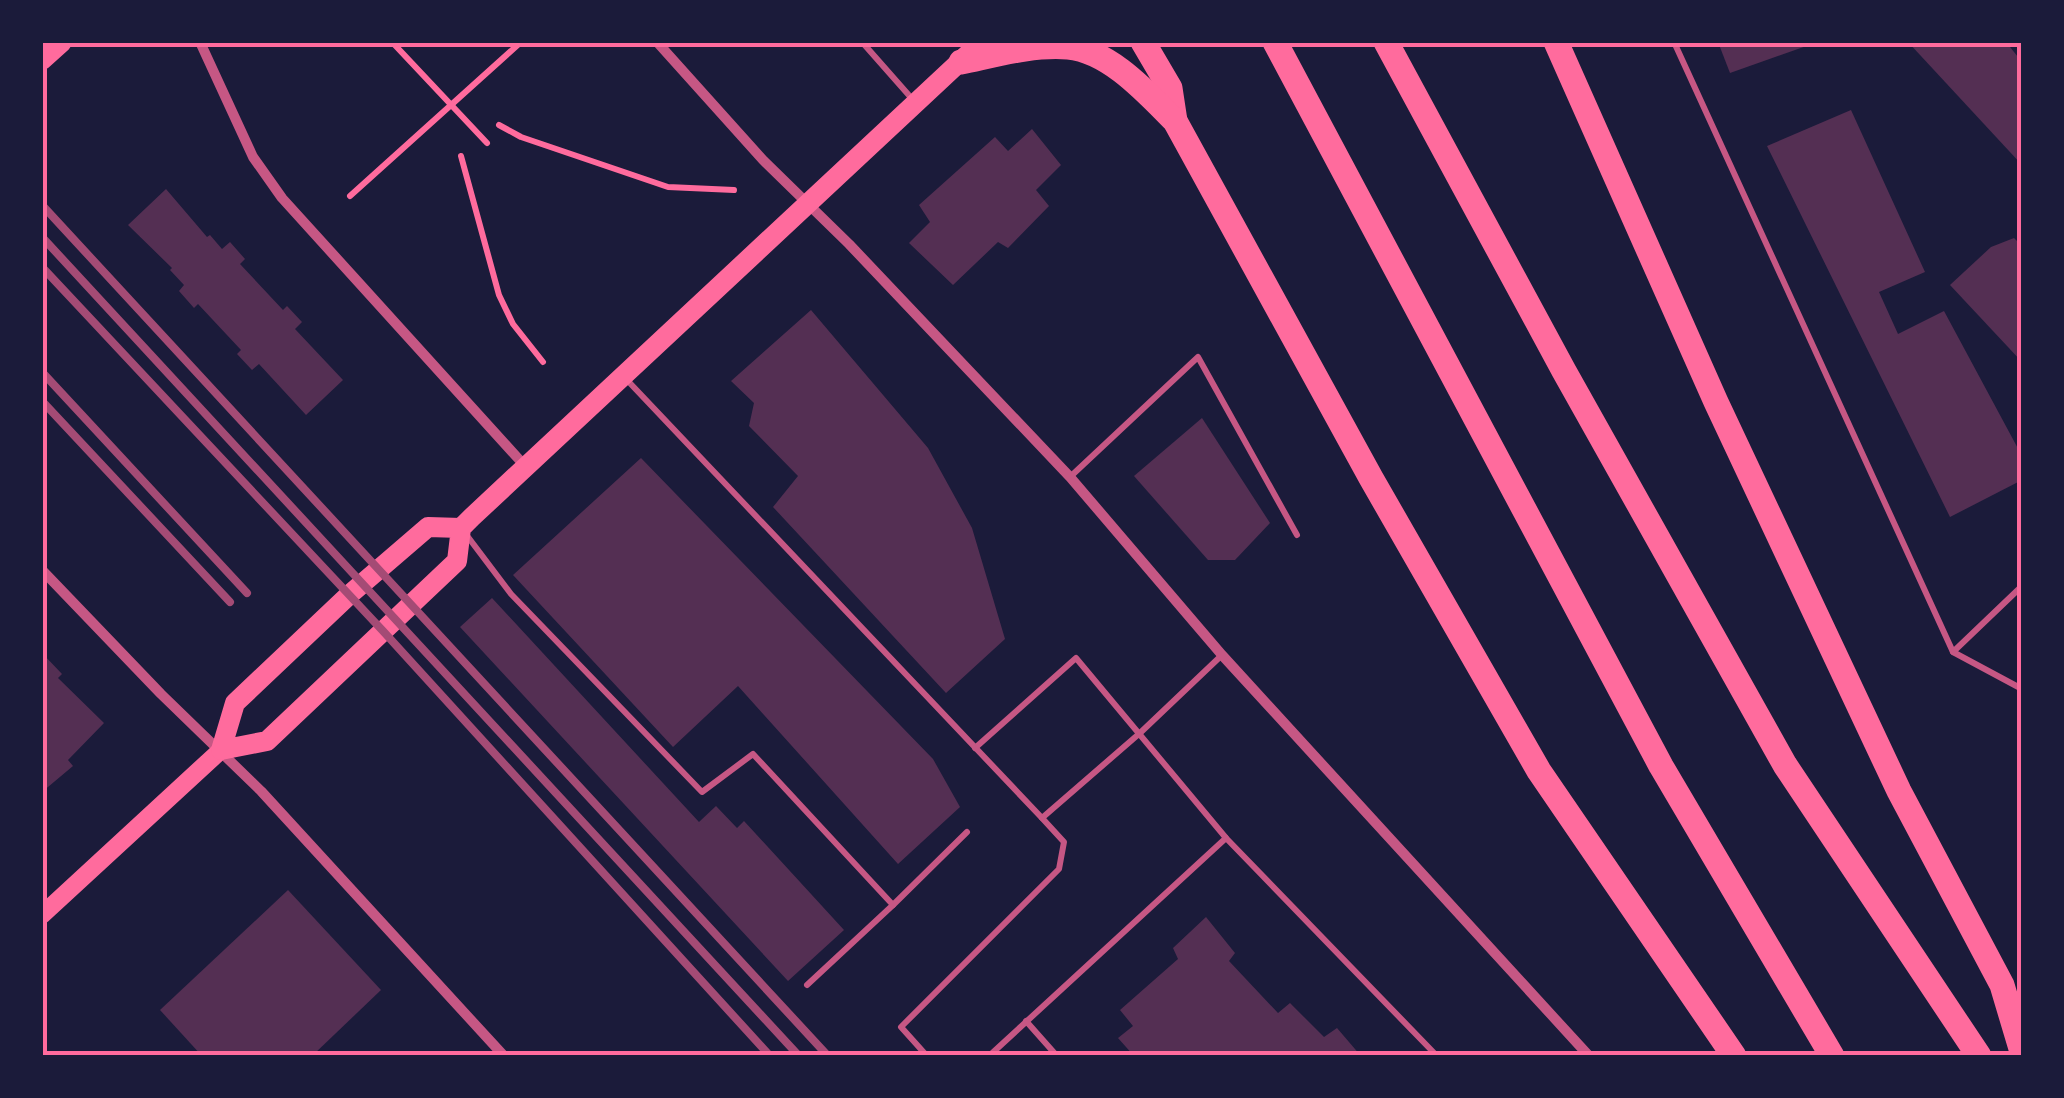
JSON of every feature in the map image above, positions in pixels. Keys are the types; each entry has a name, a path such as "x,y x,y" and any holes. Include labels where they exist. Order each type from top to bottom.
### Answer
{"highway":[{"path":"1143,42 1170,88 1175,120"},
{"path":"1275,42 1660,766 1832,1056"},
{"path":"1386,42 1564,371 1786,766 1979,1056"},
{"path":"1556,42 1716,402 1900,791 2002,986 2022,1052"},
{"path":"961,62 1036,48 1073,47 1103,60 1135,82 1175,120 1539,771 1734,1056"}],"main road":[{"path":"42,60 62,42"},
{"path":"221,750 266,740 457,560 461,528 981,42"},
{"path":"42,915 221,750 236,703 349,595 428,527 461,528"}],"street":[{"path":"657,42 764,160 1070,477 1222,654 1589,1056"},
{"path":"201,45 253,157 282,198 525,466"},
{"path":"42,570 221,750 504,1056"}],"lane":[{"path":"862,42 916,104"},
{"path":"1674,42 1953,652 2022,688"},
{"path":"1070,477 1198,357 1297,535"},
{"path":"624,376 1064,842 1059,868 902,1027 927,1056"},
{"path":"461,528 511,594 702,792 753,754 893,905"},
{"path":"1953,652 2022,586"},
{"path":"1042,818 1140,733 1222,654"},
{"path":"975,748 1076,658 1226,838 1437,1056"},
{"path":"807,985 967,832"},
{"path":"988,1056 1226,838"},
{"path":"1026,1021 1058,1056"}],"path":[{"path":"392,42 486,143"},
{"path":"350,196 521,42"},
{"path":"499,125 521,137 668,187 734,190"},
{"path":"461,156 499,294 513,324 543,362"}],"building":[{"path":"1718,42 1815,42 1815,43 1730,73"},
{"path":"1908,42 2006,42 2022,62 2022,165"},
{"path":"1851,110 1925,272 1879,292 1898,334 1944,311 2022,456 2022,480 1950,517 1767,146"},
{"path":"1032,129 1061,165 1036,190 1049,206 1008,248 998,242 953,285 909,243 930,222 919,205 995,137 1008,151"},
{"path":"166,189 207,237 210,235 222,249 230,242 245,259 240,264 283,310 287,306 302,322 295,329 343,380 306,415 259,364 252,370 237,354 241,350 198,304 194,308 179,291 184,285 172,268 128,225"},
{"path":"2014,238 2022,246 2022,362 1950,285 1991,247"},
{"path":"811,310 928,448 972,528 1005,639 946,693 773,507 798,476 749,426 754,403 731,381"},
{"path":"1202,418 1270,523 1235,560 1208,560 1134,476"},
{"path":"641,458 933,759 960,807 898,864 738,686 673,747 513,575"},
{"path":"492,598 699,822 716,806 737,828 744,821 844,930 788,981 460,627"},
{"path":"42,653 62,674 58,678 104,723 68,760 73,766 42,792"},
{"path":"288,890 381,990 312,1056 202,1056 160,1010"},
{"path":"1206,917 1235,953 1229,961 1278,1013 1290,1003 1324,1037 1337,1028 1361,1056 1134,1056 1118,1038 1133,1026 1120,1010 1178,959 1173,948"}],"railway":[{"path":"42,205 828,1056"},
{"path":"42,237 799,1056"},
{"path":"42,267 383,631 770,1056"},
{"path":"42,372 247,593"},
{"path":"42,401 230,602"}]}
